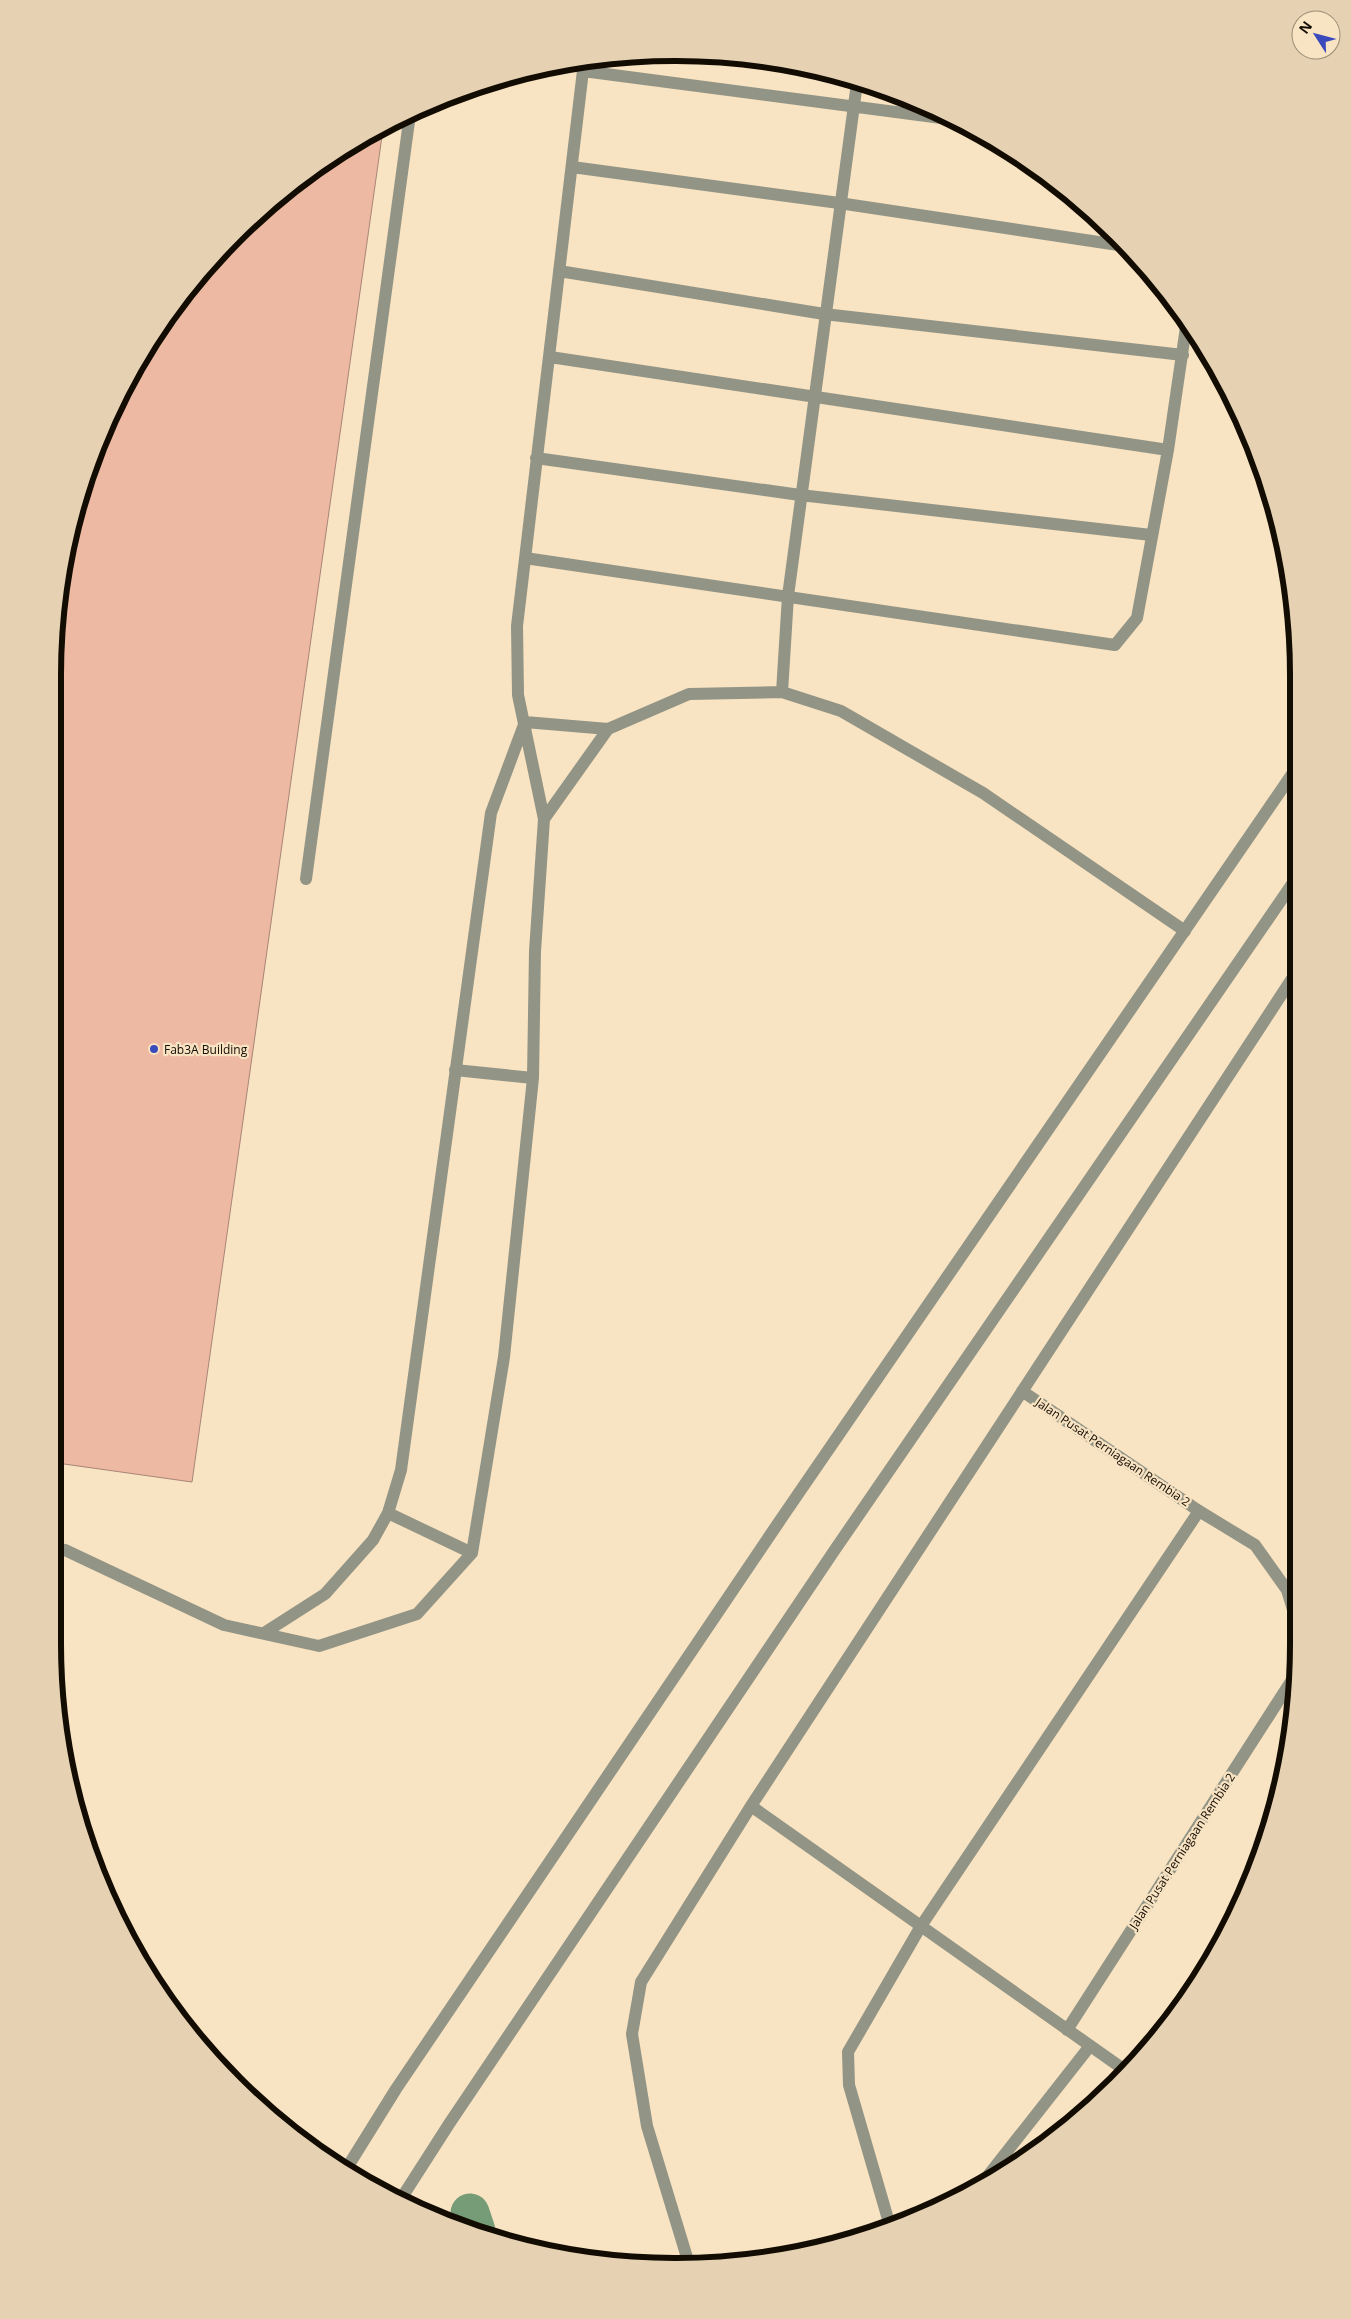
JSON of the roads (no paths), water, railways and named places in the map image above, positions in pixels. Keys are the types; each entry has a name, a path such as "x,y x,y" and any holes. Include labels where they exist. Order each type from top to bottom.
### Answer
{"street":[{"path":"592,67 928,116"},
{"path":"61,1550 224,1625 319,1646 416,1614 472,1553 504,1357 533,1078 535,951 544,819 518,695 517,626 583,69"},
{"path":"782,692 788,596 800,495 856,89"},
{"path":"306,879 409,123"},
{"path":"572,167 839,203 1113,244"},
{"path":"559,271 824,314 1182,355"},
{"path":"525,558 1115,645 1137,618 1168,450 1185,333"},
{"path":"550,356 1168,450"},
{"path":"536,458 800,495 1151,535"},
{"path":"525,722 608,729 689,694 782,692 841,711 983,793 1185,932"},
{"path":"264,1633 325,1594 373,1540 388,1513 401,1470 491,813 525,722"},
{"path":"544,819 608,729"},
{"path":"349,2163 396,2089 782,1516 1290,777"},
{"path":"404,2194 454,2115 834,1551 1290,887"},
{"path":"687,2257 648,2126 632,2034 641,1982 751,1806 1290,982"},
{"path":"455,1070 533,1078"},
{"name":"Jalan Pusat Perniagaan Rembia 2","path":"1022,1391 1200,1511 1255,1545 1287,1590 1290,1600"},
{"path":"888,2219 849,2085 848,2052 921,1926 1200,1511"},
{"path":"388,1513 472,1553"},
{"name":"Jalan Pusat Perniagaan Rembia 2","path":"1067,2030 1288,1686"},
{"path":"751,1806 1120,2067"},
{"path":"992,2169 1090,2046"}],"waterway":[{"path":"470,2213 473,2223"}],"place":[{"name":"Fab3A Building","path":"154,1049"}]}
